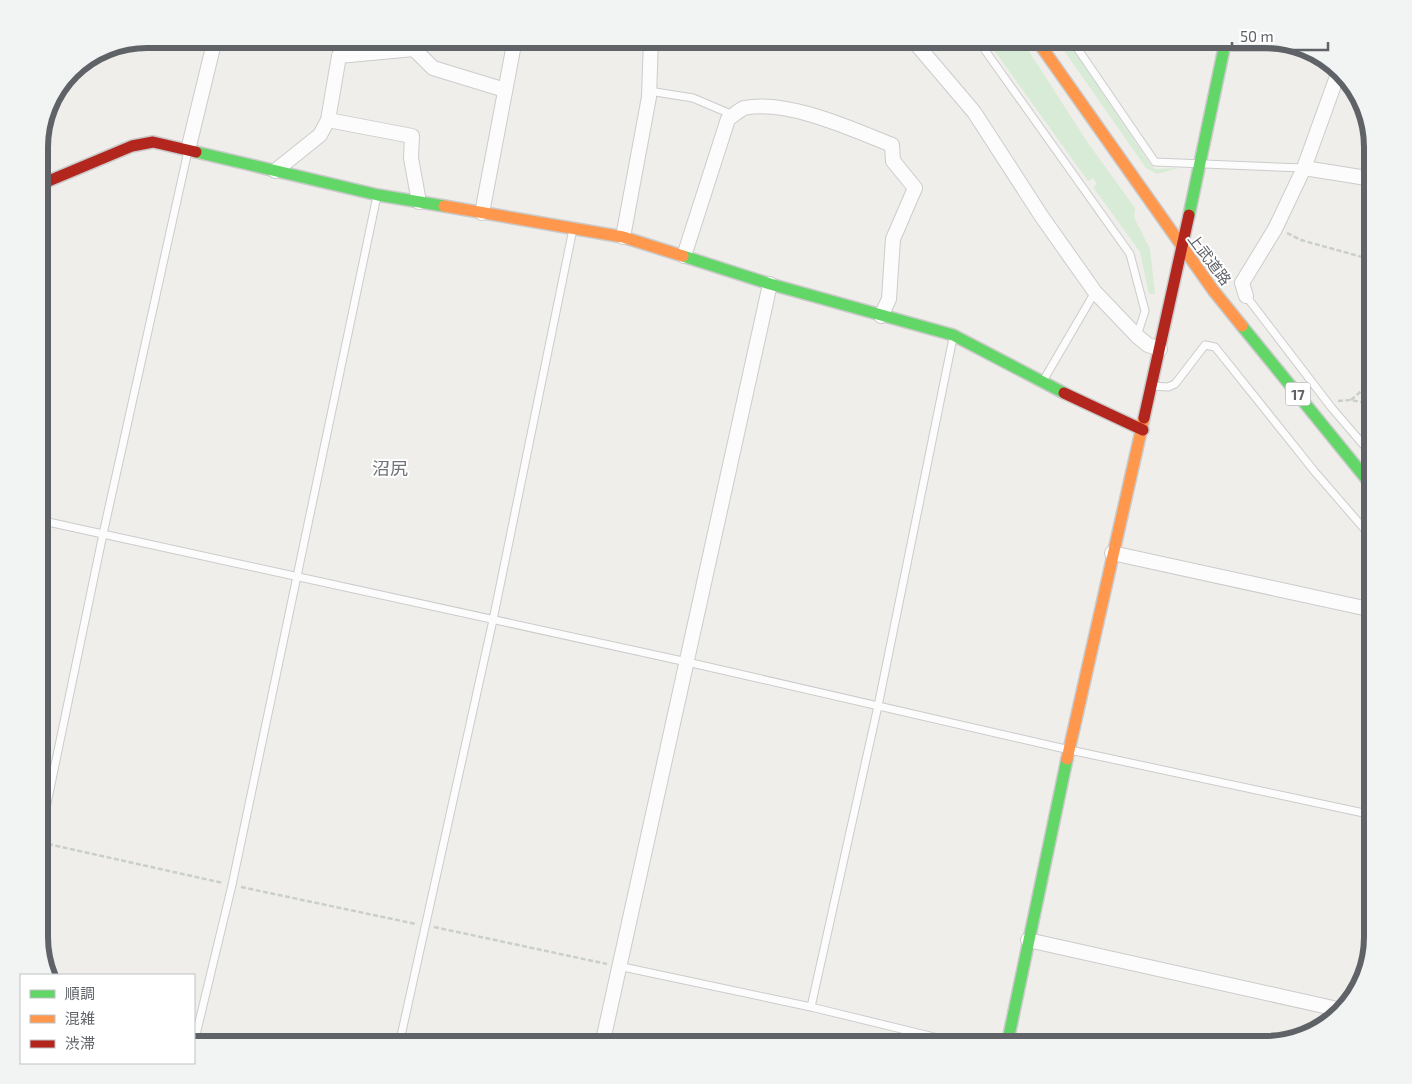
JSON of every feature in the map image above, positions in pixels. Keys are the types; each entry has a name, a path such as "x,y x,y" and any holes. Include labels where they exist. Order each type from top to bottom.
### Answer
{"main road":[{"name":"上武道路","path":"1042,48 1213,290 1364,477"},
{"path":"1009,1036 1112,552 1143,430 1183,248 1224,48"},
{"path":"48,181 132,146 145,143 162,144 378,195 623,237 770,284 954,335 1042,383 1143,430"}],"street":[{"path":"188,150 213,48"},
{"path":"482,213 512,48"},
{"path":"623,237 636,174 649,90 651,48"},
{"path":"920,48 974,112 1042,217 1094,292 1137,336 1148,345 1160,349"},
{"path":"276,171 320,135 328,120 339,56 414,49 433,68 505,90"},
{"path":"1246,296 1242,283 1275,229 1304,168 1337,78"},
{"path":"684,256 728,119 743,108 779,108 830,120 892,145 893,161 915,188 893,239 889,299 881,316"},
{"path":"328,120 412,136 411,158 419,202"},
{"path":"1304,168 1364,178"},
{"path":"604,1036 770,284"},
{"path":"1112,552 1364,608"},
{"path":"1028,940 1335,1009"}],"lane":[{"path":"983,48 1130,254 1145,311 1137,336"},
{"path":"1077,48 1155,162 1160,164 1201,162 1304,168"},
{"path":"649,90 693,98 733,115"},
{"path":"48,799 103,534 188,150"},
{"path":"196,1036 232,885 378,195"},
{"path":"401,1036 493,620 573,229"},
{"path":"1042,383 1094,292"},
{"path":"1246,296 1331,407 1364,446"},
{"path":"811,1007 878,706 954,335"},
{"path":"1152,386 1168,387 1175,384 1205,345 1215,346 1315,472 1364,529"},
{"path":"48,522 687,662 1070,750 1364,813"},
{"path":"618,966 811,1007 930,1036"}],"path":[{"path":"1275,229 1301,240 1364,258"},
{"path":"1351,400 1364,389"},
{"path":"1331,407 1341,399 1364,402"},
{"path":"48,844 232,885 618,966"}],"green space":[{"path":"992,48 1027,48 1088,143 1135,208 1134,217 1150,249 1155,294 1149,294 1140,252 1093,187 1097,184 1093,178 1088,181"},
{"path":"1062,48 1072,48 1150,164 1155,169 1179,168 1157,174 1146,168"}],"traffic: fast":[{"path":"1189,215 1224,48"},
{"path":"196,152 378,195 444,206"},
{"path":"683,256 770,284 953,335 1064,393"},
{"path":"1242,326 1364,476"},
{"path":"1009,1036 1067,759"}],"traffic: slow":[{"path":"1042,48 1213,290 1242,326"},
{"path":"444,206 623,237 683,256"},
{"path":"1067,759 1144,418"}],"traffic: jam":[{"path":"48,181 132,146 153,142 196,152"},
{"path":"1144,418 1189,215"},
{"path":"1064,393 1143,430"}],"district":[{"name":"沼尻","path":"390,468"}]}
